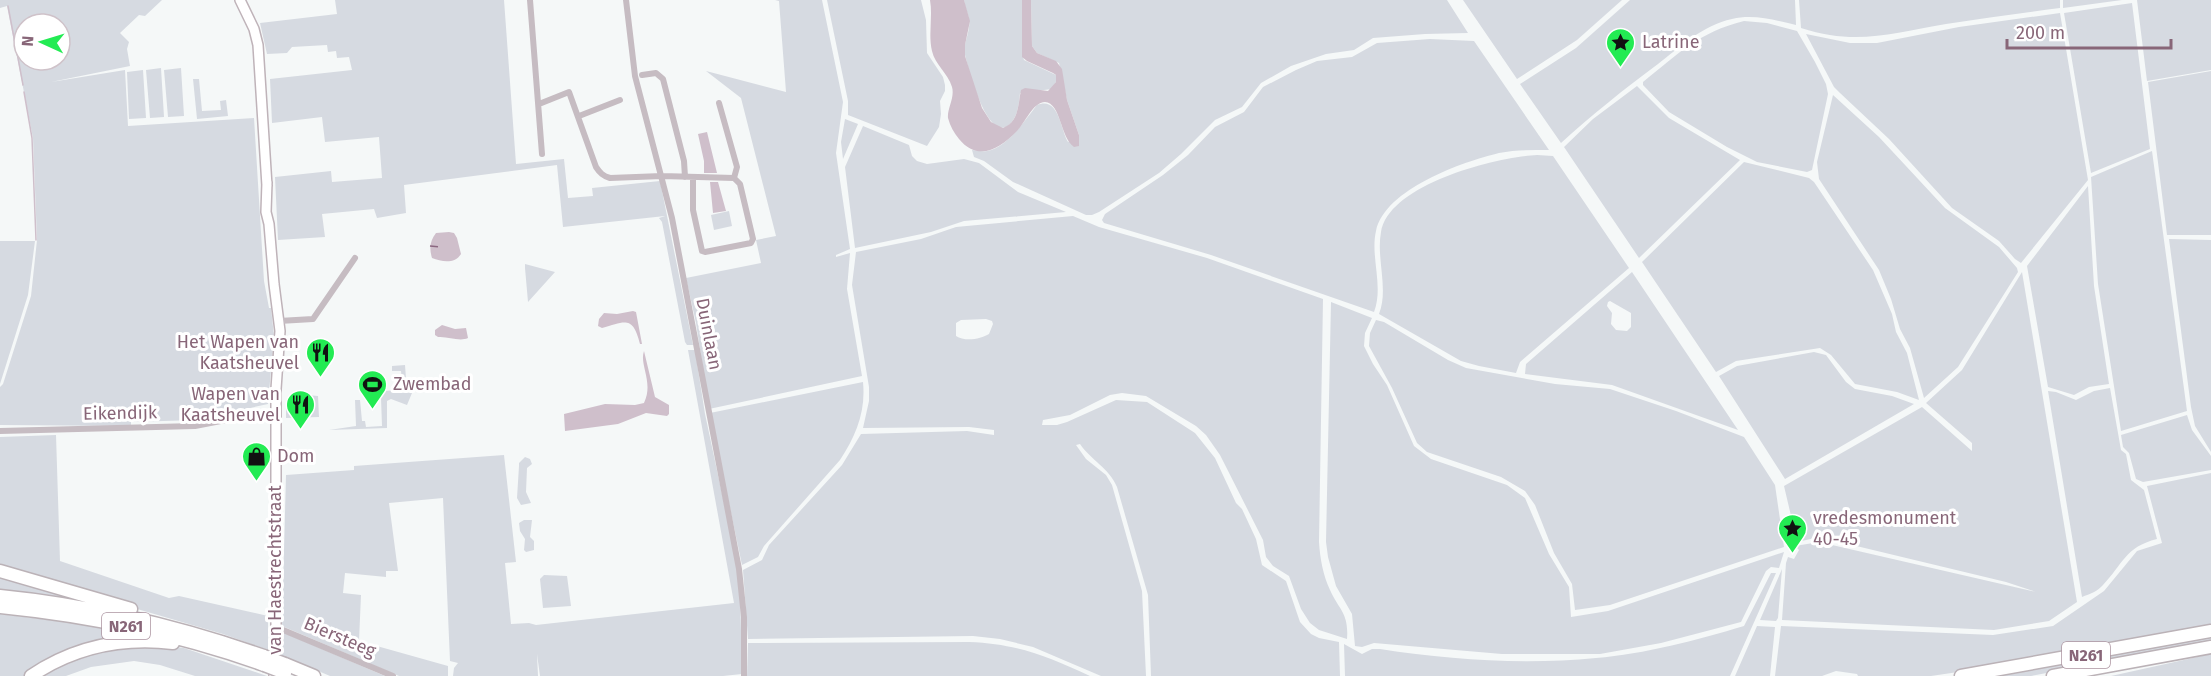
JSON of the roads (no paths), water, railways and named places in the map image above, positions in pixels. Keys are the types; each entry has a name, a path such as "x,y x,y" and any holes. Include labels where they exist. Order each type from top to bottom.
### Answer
{"highway":[{"name":"N261","path":"0,571 141,612 168,625"},
{"name":"N261","path":"0,596 80,606 168,625 264,660 284,672 314,676"},
{"name":"N261","path":"0,607 106,621 169,636 249,660"},
{"name":"N261","path":"1961,676 2211,631"},
{"name":"N261","path":"31,676 72,654 100,646 127,642 155,641 178,644 215,654 249,660 264,660"},
{"name":"N261","path":"2054,676 2211,647"},
{"name":"N261","path":"2080,676 2096,669"}],"street":[{"name":"van Haestrechtstraat","path":"240,0 254,29 258,45 267,182 265,199 279,321 276,412 276,627 284,672"},
{"path":"530,0 542,154"},
{"name":"Duinlaan","path":"626,0 635,76 662,176 739,569 744,617 744,676"},
{"path":"642,75 656,73 663,79 684,161 685,177"},
{"path":"539,104 569,92 599,172 610,178 662,176 734,178 740,184 753,241 705,252 701,250 693,210 693,177"},
{"path":"579,116 620,100"},
{"path":"718,103 736,167 734,178"},
{"path":"279,321 314,319 355,258"},
{"name":"Eikendijk","path":"0,431 195,426 276,412"},
{"name":"Biersteeg","path":"276,627 393,676"}],"waterway":[{"path":"8,6 12,27"},
{"path":"21,72 23,85"},
{"path":"24,92 32,138 36,240"}],"place":[{"name":"Latrine","path":"1621,68"},
{"name":"Het Wapen van Kaatsheuvel","path":"320,378"},
{"name":"Zwembad","path":"372,410"},
{"name":"Wapen van Kaatsheuvel","path":"301,430"},
{"name":"Dom","path":"256,482"},
{"name":"vredesmonument 40-45","path":"1792,554"}]}
